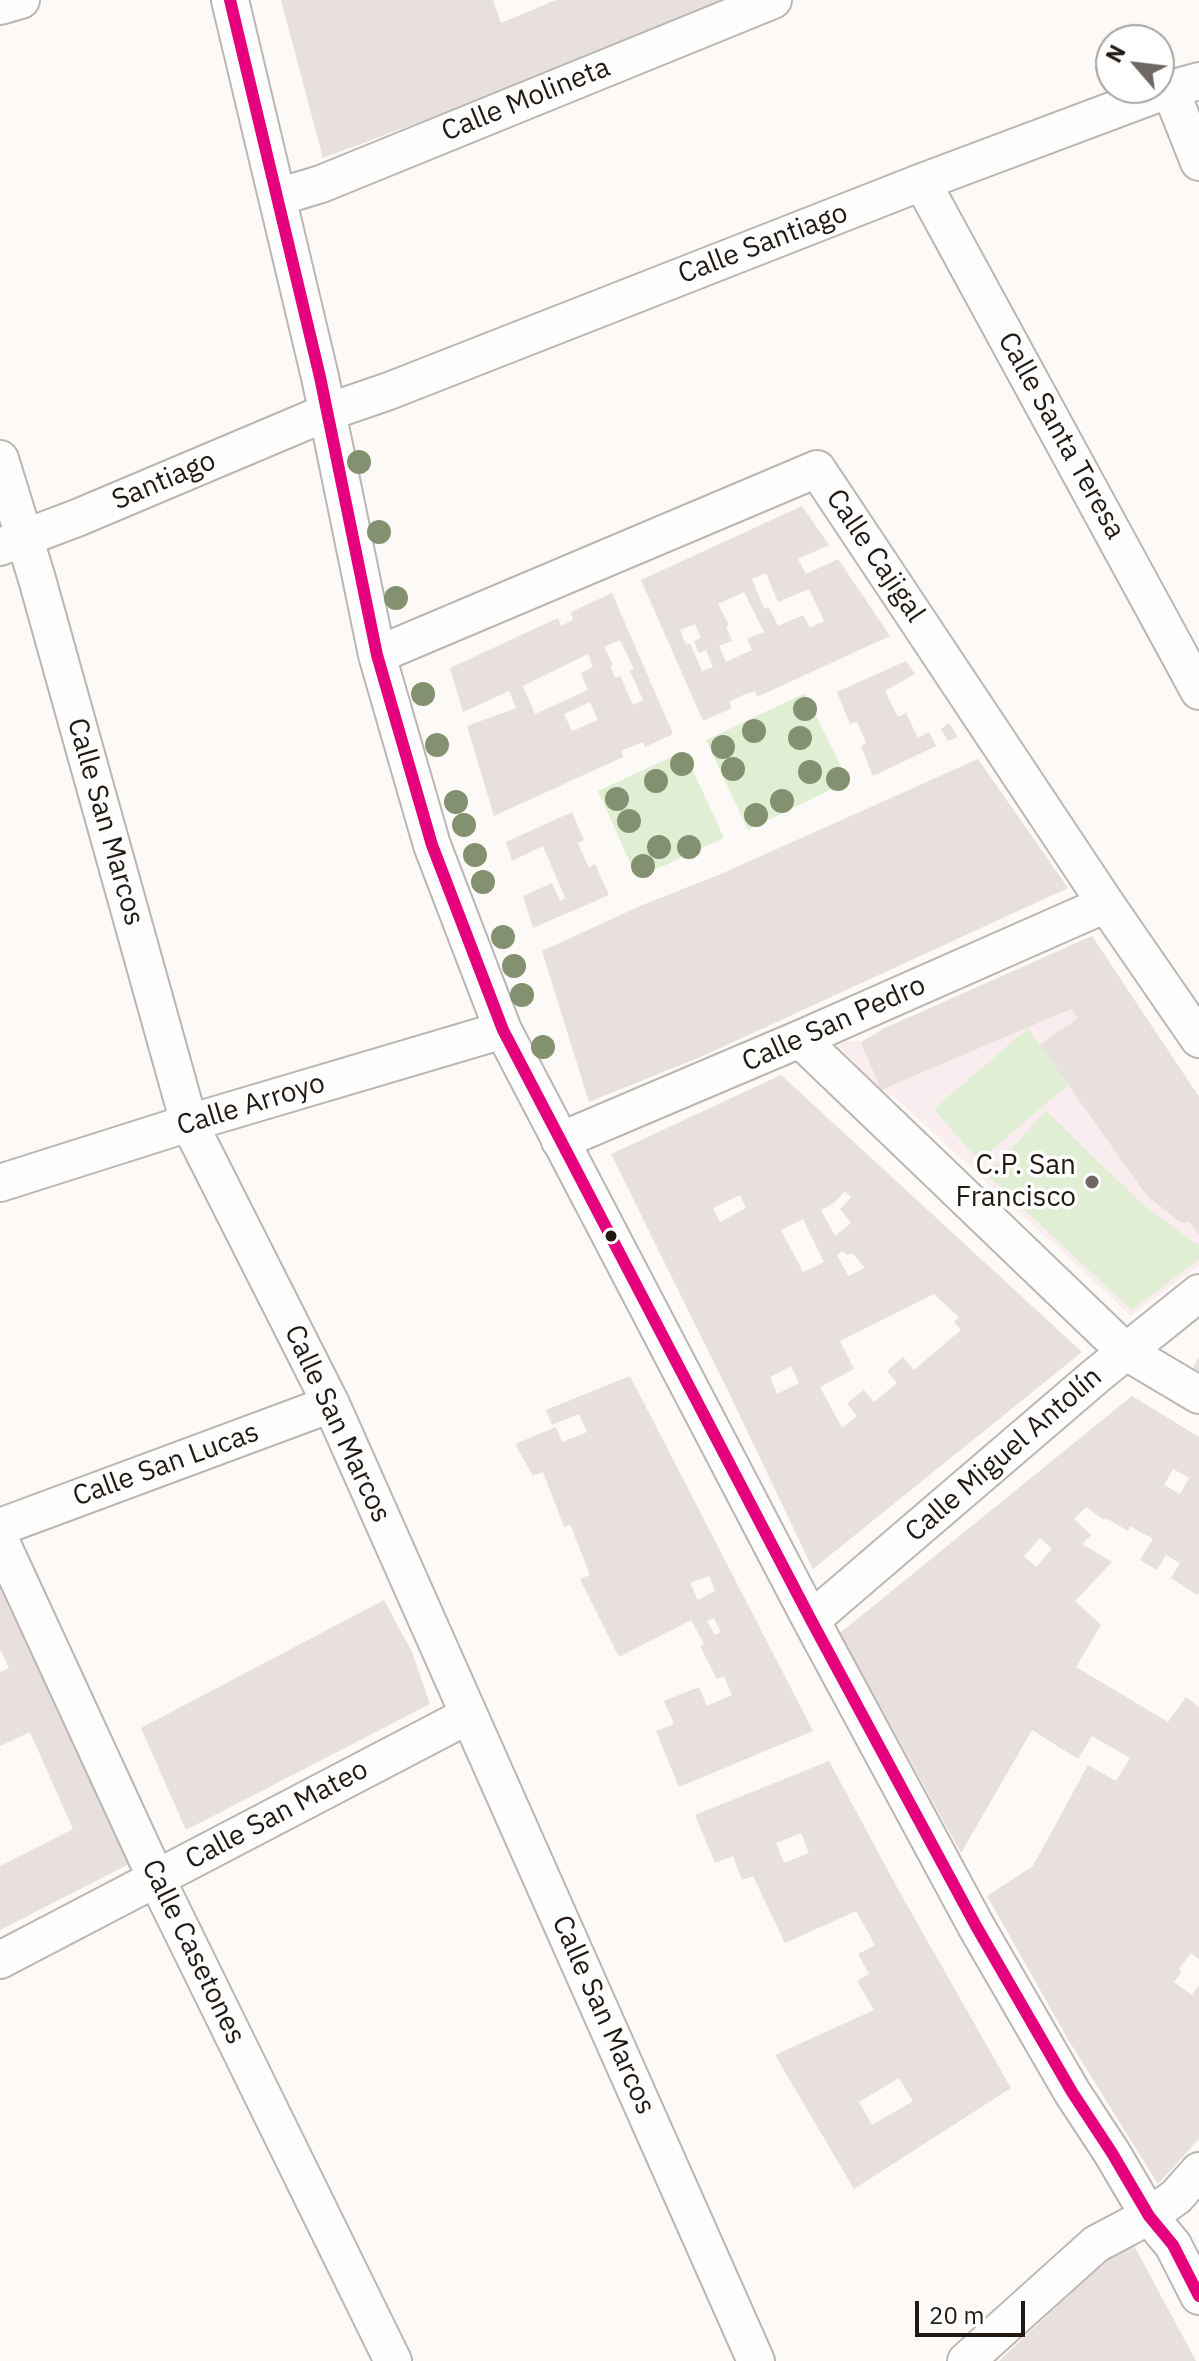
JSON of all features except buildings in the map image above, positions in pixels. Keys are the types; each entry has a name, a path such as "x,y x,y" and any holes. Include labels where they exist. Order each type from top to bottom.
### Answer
{"street":[{"path":"0,6 21,0"},
{"path":"230,0 328,412 377,655 432,845 503,1030 811,1620 976,1926 1072,2092 1149,2216 1173,2245 1199,2296"},
{"name":"Calle Molineta","path":"278,197 321,184 773,0"},
{"path":"1184,85 1199,162"},
{"name":"Calle Santiago","path":"328,412 922,182 1184,85"},
{"name":"Calle Santa Teresa","path":"922,182 1199,691"},
{"name":"Santiago","path":"11,542 77,518 328,412"},
{"name":"Calle San Marcos","path":"0,459 11,542 37,579 189,1123 331,1404 756,2361"},
{"name":"Calle Cajigal","path":"377,655 817,469 1199,1039"},
{"name":"Calle San Pedro","path":"560,1141 1106,904"},
{"name":"Calle Arroyo","path":"0,1183 189,1123 503,1030"},
{"path":"800,1039 1125,1351 1199,1395"},
{"name":"Calle Miguel Antolín","path":"811,1620 1125,1351 1199,1293"},
{"name":"Calle San Lucas","path":"0,1527 331,1404"},
{"name":"Calle Casetones","path":"0,1540 156,1878 393,2361"},
{"name":"Calle San Mateo","path":"0,1960 469,1715"},
{"path":"966,2361 1096,2244 1149,2216 1176,2197 1199,2171"}],"shaded area":[{"name":"C.P. San Francisco","path":"1092,936 1199,1097 1199,1265 1131,1316 897,1099 881,1090 833,1040 861,1042"}],"green space":[{"path":"805,693 848,781 748,830 706,740"},
{"path":"684,751 724,838 637,878 598,791"},
{"path":"1028,1028 1068,1085 979,1161 934,1109"},
{"path":"1046,1111 1142,1204 1199,1244 1199,1259 1132,1310 987,1175"}],"transit line":[{"path":"230,0 320,377 377,655 432,845 503,1030 811,1620 976,1926 1072,2092 1149,2216 1173,2245 1199,2296"}],"place":[{"name":"C.P. San Francisco","path":"1092,1182"}]}
